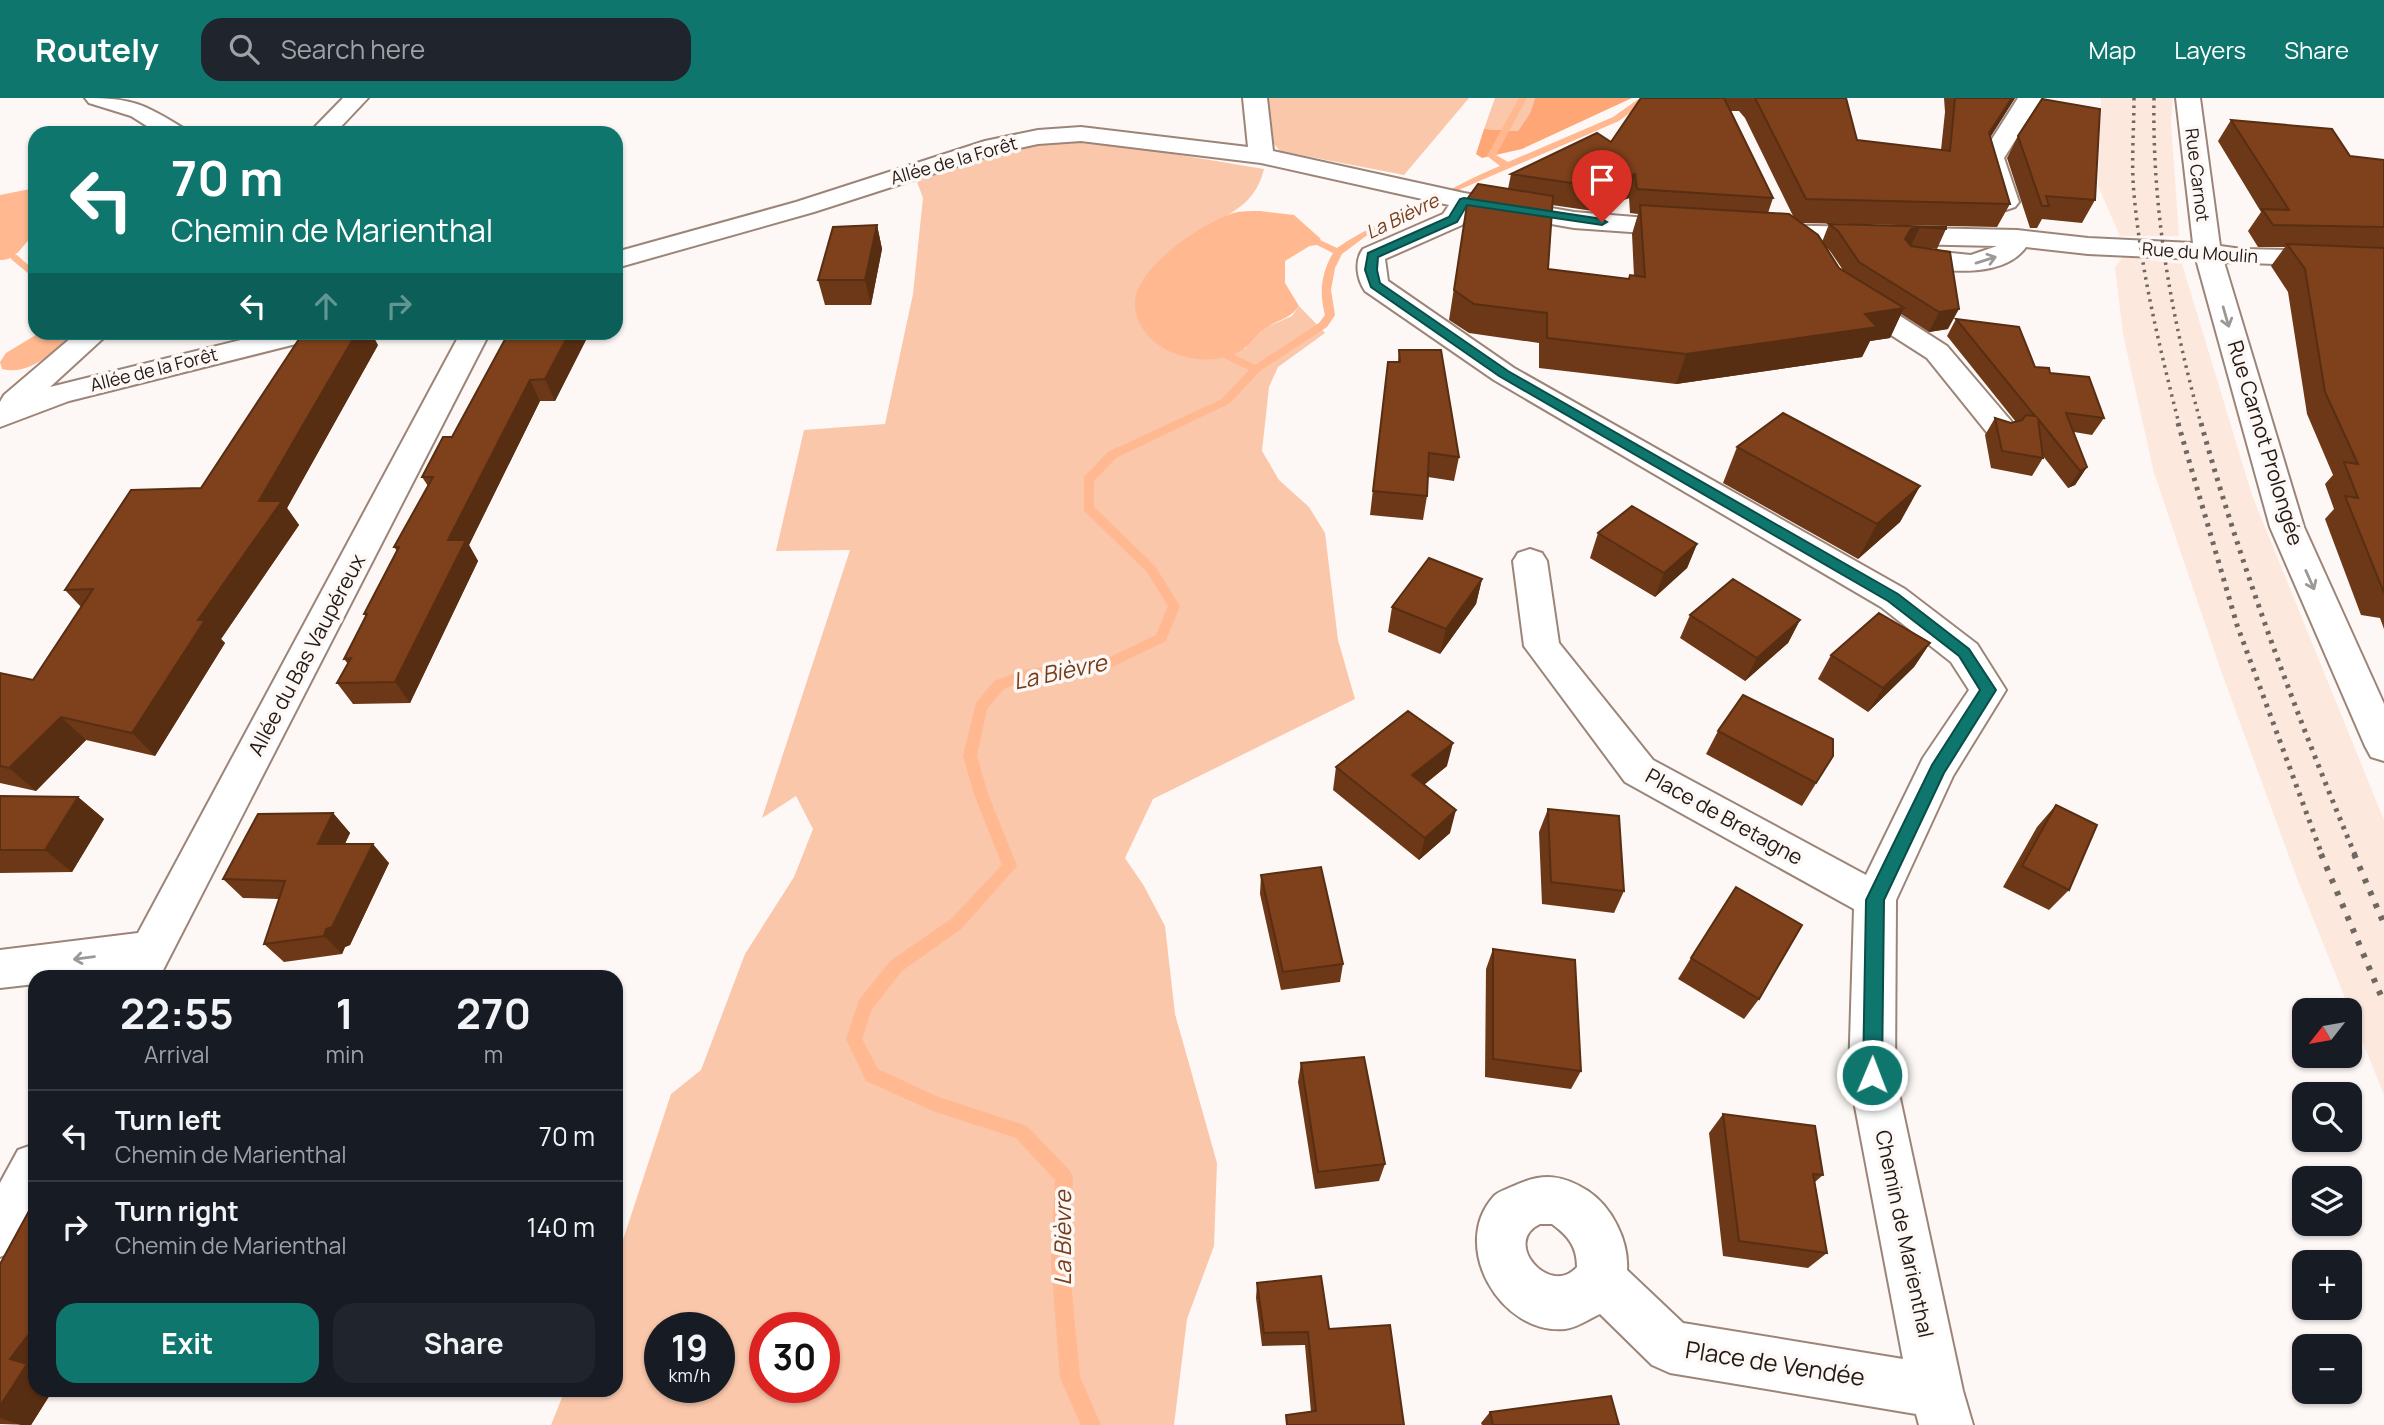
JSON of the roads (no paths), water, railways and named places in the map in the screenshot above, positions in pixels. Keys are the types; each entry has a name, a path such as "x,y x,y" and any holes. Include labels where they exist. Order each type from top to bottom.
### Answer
{"street":[{"path":"328,126 356,98"},
{"path":"1255,98 1261,156"},
{"path":"1741,232 1801,244 1970,264 1993,260 2014,245 2017,238 1992,158 2031,98"},
{"name":"Rue Carnot","path":"2188,98 2207,252"},
{"path":"105,99 139,111 164,126"},
{"name":"Allée de la Forêt","path":"623,258 805,207 993,146 1038,137 1082,134 1261,156 1464,201"},
{"path":"1464,201 1574,220 1713,230"},
{"name":"Chemin de Marienthal","path":"1464,201 1453,219 1372,255 1371,270 1375,285 1504,374 1893,598 1964,653 1989,690 1937,769 1875,900 1872,1075 1941,1408"},
{"name":"Rue du Moulin","path":"2017,238 2242,257 2384,260"},
{"path":"1801,244 1838,289 1937,352 2000,428"},
{"name":"Rue Carnot Prolongée","path":"2207,252 2287,527 2384,746"},
{"path":"0,416 87,340"},
{"name":"Allée de la Forêt","path":"0,416 59,394 278,340"},
{"name":"Allée du Bas Vaupéreux","path":"145,963 472,340"},
{"name":"Place de Bretagne","path":"1530,561 1542,646 1639,771 1875,900"},
{"path":"0,968 145,963"},
{"path":"0,1232 28,1180"},
{"name":"Place de Vendée","path":"1599,1278 1670,1347 1941,1408"}],"waterway":[{"name":"La Bièvre","path":"1507,166 1491,156 1523,98"},
{"name":"La Bièvre","path":"1507,166 1616,119 1645,98"},
{"name":"La Bièvre","path":"1338,252 1363,234 1507,166"},
{"name":"La Bièvre","path":"1302,245 1318,242 1338,252"},
{"name":"La Bièvre","path":"1256,369 1323,325 1330,315 1326,283 1338,252"},
{"path":"14,257 28,270"},
{"name":"La Bièvre","path":"1210,347 1256,369"},
{"name":"La Bièvre","path":"1091,1425 1070,1378 1060,1262 1064,1177 1021,1132 933,1103 872,1075 854,1039 865,1005 896,966 956,924 1010,866 981,794 970,756 981,707 999,685 1028,673 1110,663 1161,638 1174,606 1151,569 1088,508 1088,480 1112,455 1226,401 1256,369"}],"railway":[{"path":"2134,98 2134,194 2141,252 2179,424"},
{"path":"2154,98 2160,222 2172,303 2201,424"},
{"path":"2178,423 2237,625 2322,855"},
{"path":"2201,423 2234,533 2271,641 2355,855"},
{"path":"2321,854 2384,1003"},
{"path":"2354,854 2384,924"}]}
